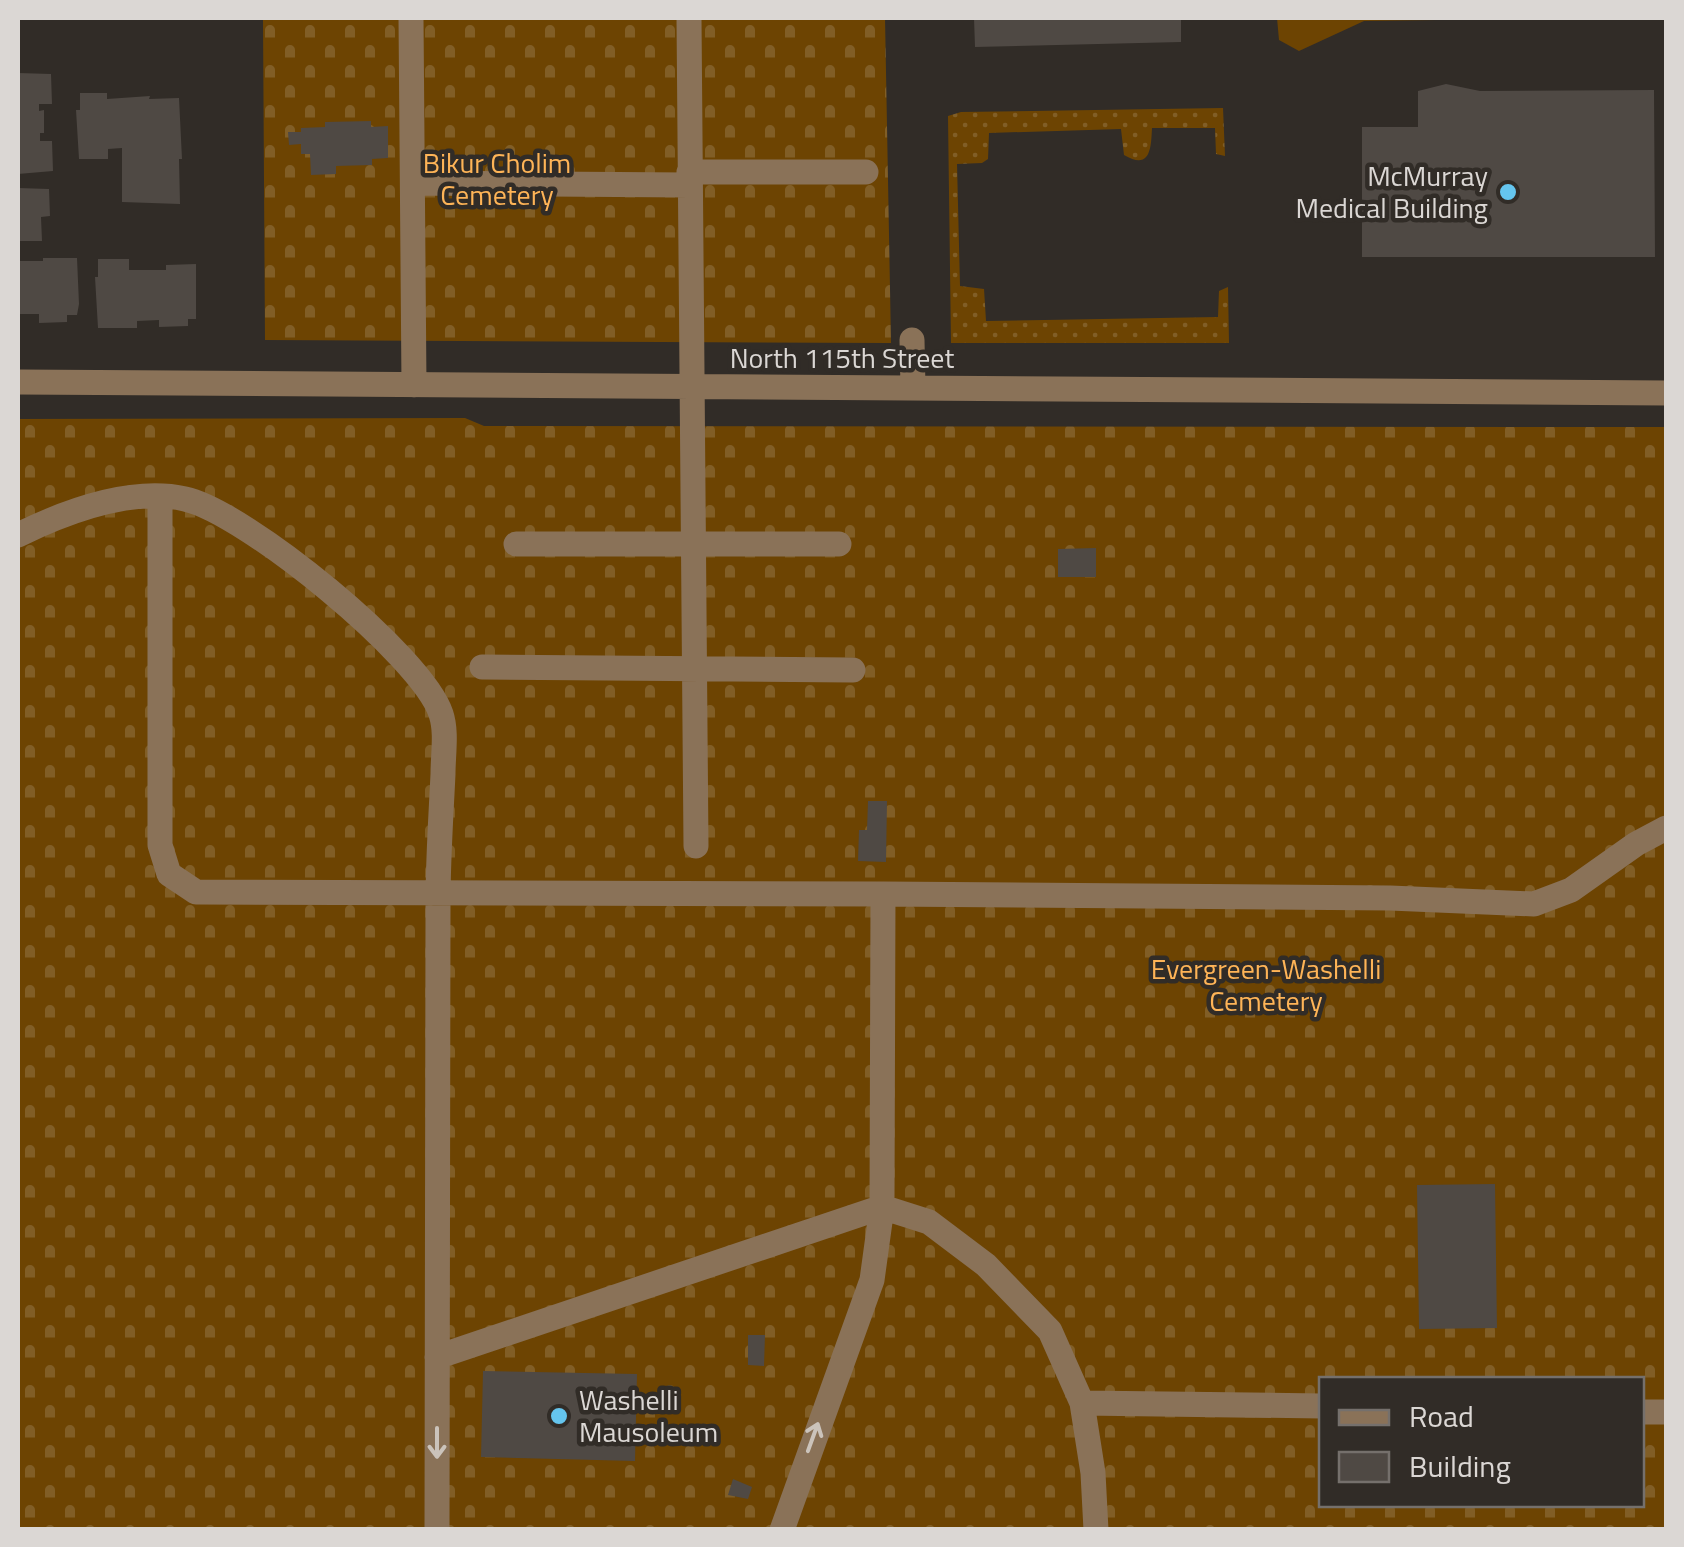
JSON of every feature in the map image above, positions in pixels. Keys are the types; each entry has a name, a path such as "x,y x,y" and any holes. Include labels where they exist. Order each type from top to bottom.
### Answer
{"street":[{"path":"411,18 414,385"},
{"path":"688,18 696,846"},
{"path":"414,183 866,172"},
{"path":"912,340 913,388"},
{"name":"North 115th Street","path":"18,382 1666,393"},
{"path":"160,496 160,845 169,874 196,892 1390,898 1534,904 1571,890 1666,828"},
{"path":"18,535 85,508 160,496 212,507 250,528 318,582 393,648 436,701 444,728 438,895 437,1530"},
{"path":"516,544 839,544"},
{"path":"482,667 853,670"},
{"path":"782,1530 872,1280 882,1206 884,894"},
{"path":"437,1357 882,1206 929,1222 986,1265 1050,1331 1082,1402 1093,1472 1096,1530"},
{"path":"1082,1402 1319,1406"}],"green space":[{"name":"Bikur Cholim Cemetery","path":"263,18 885,18 891,343 265,340"},
{"path":"1277,18 1437,20 1364,21 1299,51 1279,40"},
{"path":"1223,108 1225,156 1216,154 1215,128 1152,128 1148,155 1140,160 1124,155 1121,129 989,133 988,159 957,164 960,286 984,289 986,321 1218,317 1219,291 1228,287 1229,343 951,343 948,116 961,112"},
{"name":"Evergreen-Washelli Cemetery","path":"465,418 484,426 1666,427 1666,1529 18,1529 18,419"}],"building":[{"path":"974,18 1181,18 1181,42 975,47"},
{"path":"18,73 51,74 52,104 39,104 39,111 44,110 40,141 52,141 53,171 18,174"},
{"name":"McMurray Medical Building","path":"1446,84 1480,91 1654,90 1655,257 1362,257 1362,127 1418,127 1418,91"},
{"path":"80,93 107,93 107,99 179,98 180,204 122,202 122,148 108,149 108,159 79,159 76,110 80,110"},
{"path":"371,121 371,127 388,126 388,158 372,159 372,165 336,166 336,174 311,175 310,154 301,154 301,144 289,145 288,132 301,132 301,128 325,127 325,122"},
{"path":"18,188 49,189 50,216 41,217 42,241 18,241"},
{"path":"77,258 79,304 77,315 67,315 67,322 39,323 39,314 18,314 18,261"},
{"path":"98,259 129,259 129,270 166,270 166,265 196,264 196,319 188,319 188,326 159,327 159,320 137,321 137,328 98,328"},
{"path":"1096,548 1096,577 1058,577 1058,549"},
{"path":"868,801 887,801 886,862 858,861 859,830 867,830"},
{"path":"1495,1184 1497,1328 1419,1329 1417,1185"},
{"path":"748,1335 765,1335 764,1366 748,1365"},
{"name":"Washelli Mausoleum","path":"483,1371 637,1374 635,1461 481,1457"},
{"path":"733,1479 752,1487 748,1499 728,1495"}],"place":[{"name":"McMurray Medical Building","path":"1508,192"},
{"name":"Washelli Mausoleum","path":"559,1416"}]}
